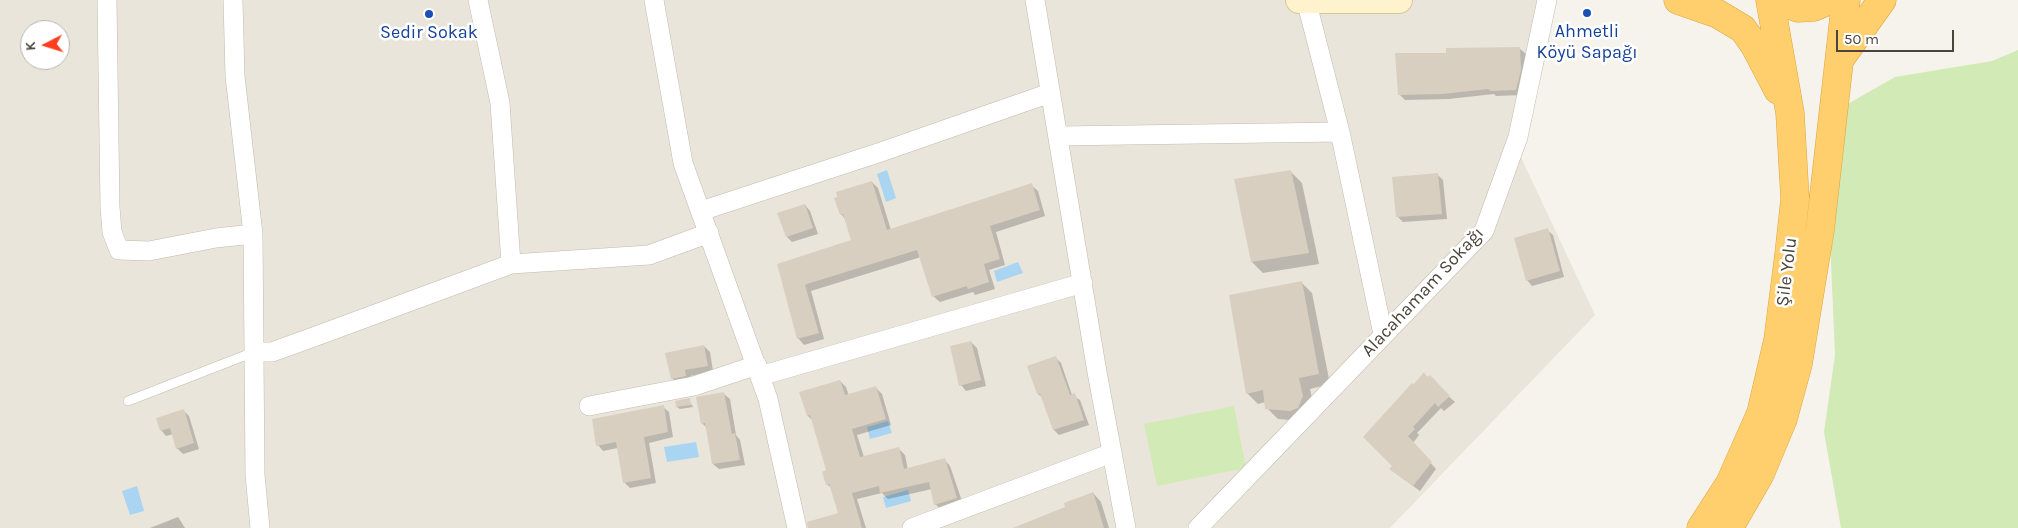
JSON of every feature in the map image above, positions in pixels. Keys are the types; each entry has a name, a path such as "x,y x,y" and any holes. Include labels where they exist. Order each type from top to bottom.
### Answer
{"highway":[{"path":"1678,0 1718,14 1743,30 1755,46 1790,113"},
{"name":"Şile Yolu","path":"1700,528 1730,483 1761,413 1778,340 1795,199 1790,113 1770,0"},
{"path":"1777,0 1798,8 1814,7 1830,0"},
{"name":"Şile Yolu","path":"1729,528 1760,474 1783,418 1798,364 1820,230 1846,0"},
{"path":"1838,62 1882,0"}],"main road":[{"path":"1300,0 1399,0"}],"street":[{"path":"107,0 110,207 112,232 119,250 149,251 216,238 252,234"},
{"path":"233,0 235,76 252,234 255,475 260,528"},
{"path":"478,0 500,103 511,264"},
{"path":"654,0 683,163 768,399 797,528"},
{"path":"1035,0 1050,93 1060,136 1083,283 1126,528"},
{"path":"1306,0 1340,132 1383,334"},
{"name":"Alacahamam Sokağı","path":"1198,528 1484,231 1518,137 1547,0"},
{"path":"701,211 881,152 1050,93"},
{"path":"1060,136 1340,132"},
{"path":"254,352 272,352 296,344 511,264 649,255 709,233"},
{"path":"589,406 694,386 1083,283"},
{"path":"912,528 1112,453"}],"lane":[{"path":"128,401 254,352"}],"shaded area":[{"path":"0,0 1540,0 1511,136 1595,315 1390,528 0,528"}],"green space":[{"path":"2018,50 2018,528 1841,528 1824,432 1835,355 1829,216 1846,105 1895,77 1992,61"},
{"path":"1234,406 1246,468 1157,486 1144,424"}],"water":[{"path":"887,170 896,198 886,202 877,174"},
{"path":"1018,262 1023,273 997,282 994,271"},
{"path":"888,421 892,433 870,439 867,427"},
{"path":"696,442 699,457 667,462 664,447"},
{"path":"137,486 144,511 130,515 122,491"},
{"path":"908,490 911,501 886,508 883,497"}],"building":[{"path":"1520,47 1521,70 1516,90 1490,91 1489,89 1442,94 1398,95 1395,53 1446,53 1446,48"},
{"path":"1291,170 1309,253 1251,262 1234,179"},
{"path":"1438,173 1442,214 1396,217 1392,177"},
{"path":"872,181 887,230 1032,183 1040,210 990,226 1000,259 984,264 989,282 968,289 967,286 932,297 917,250 805,285 819,333 797,339 777,264 851,240 843,214 840,215 834,198 837,197 836,192"},
{"path":"805,204 813,228 786,237 777,213"},
{"path":"1548,228 1560,271 1526,281 1514,238"},
{"path":"1302,281 1319,374 1299,378 1303,396 1298,408 1290,411 1265,409 1263,390 1246,394 1229,295"},
{"path":"971,341 981,380 959,386 950,346"},
{"path":"704,345 708,366 685,370 686,376 671,379 665,353"},
{"path":"1056,356 1070,395 1075,393 1084,420 1053,430 1040,394 1037,394 1027,366"},
{"path":"1424,372 1427,377 1430,375 1450,396 1438,407 1435,403 1413,427 1415,429 1408,436 1432,462 1413,486 1389,469 1392,466 1363,437"},
{"path":"840,380 845,395 876,386 886,419 852,429 860,457 899,447 904,469 945,458 957,498 934,505 929,482 880,493 879,486 852,493 862,528 808,528 807,522 838,513 829,484 826,485 822,472 826,470 810,415 807,416 799,392"},
{"path":"724,392 732,434 735,433 740,460 712,464 705,423 701,424 696,397"},
{"path":"690,398 691,405 676,407 675,401"},
{"path":"664,405 668,432 644,437 651,478 623,483 616,442 596,446 592,419"},
{"path":"184,409 194,443 176,449 170,428 160,431 156,418"},
{"path":"1093,492 1104,528 1013,528 1065,507 1064,503"}],"place":[{"name":"Ahmetli Köyü Sapağı","path":"1587,13"},
{"name":"Sedir Sokak","path":"429,14"}]}
